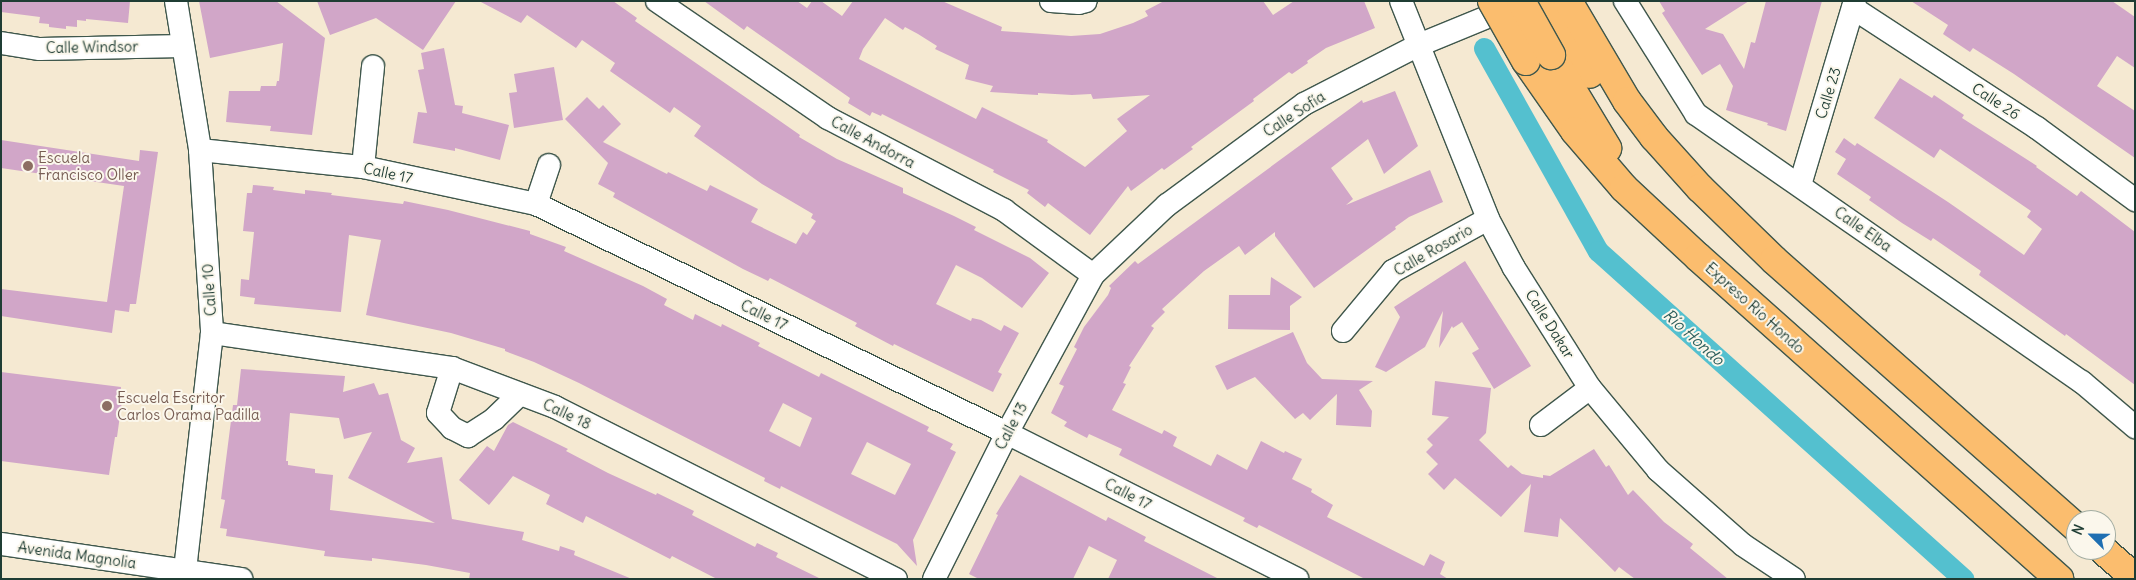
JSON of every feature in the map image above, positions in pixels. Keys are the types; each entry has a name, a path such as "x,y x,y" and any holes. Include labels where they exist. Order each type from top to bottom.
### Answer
{"highway":[{"name":"Expreso Río Hondo","path":"1492,1 1559,50"},
{"path":"1521,1 1559,50 1609,100 1643,138 1688,175 1774,260 2066,517"},
{"path":"1544,1 1559,50"},
{"name":"Expreso Río Hondo","path":"1568,1 1559,50 1575,131 1624,188 1657,219 2059,579"},
{"path":"2114,560 2135,578"}],"street":[{"name":"Calle 10","path":"176,1 200,150 212,333 185,575"},
{"name":"Calle Andorra","path":"657,1 828,118 1004,210 1093,275"},
{"path":"1051,1 1079,3 1086,1"},
{"name":"Calle Dakar","path":"1401,1 1488,218 1514,268 1590,388 1658,470 1743,545 1794,579"},
{"name":"Calle Sofía","path":"1093,275 1167,205 1304,104 1419,45 1526,1"},
{"name":"Calle Elba","path":"1625,1 1696,114 2082,382 2135,427"},
{"name":"Calle 23","path":"1800,185 1854,5"},
{"name":"Calle 26","path":"1854,5 2036,128 2135,200"},
{"name":"Calle Windsor","path":"1,43 40,49 183,46"},
{"path":"363,167 373,66"},
{"name":"Calle 17","path":"200,150 363,167 536,204 1007,433 1297,579"},
{"path":"536,204 549,165"},
{"name":"Calle Rosario","path":"1343,331 1393,271 1488,218"},
{"name":"Calle 13","path":"934,579 1007,433 1093,275"},
{"name":"Calle 18","path":"212,333 452,368 555,407 896,579"},
{"path":"452,368 438,413 452,428 468,436 494,419 520,394"},
{"path":"1541,425 1590,388"},
{"name":"Avenida Magnolia","path":"1,544 185,575 241,579"}],"building":[{"path":"1,1 130,1 128,23 86,19 86,21 77,20 77,27 66,26 66,29 49,27 49,24 39,23 40,17 1,12"},
{"path":"199,1 276,1 325,38 312,135 270,131 271,126 226,122 229,91 260,91 261,86 276,86 277,81 279,81 283,43 210,58"},
{"path":"317,1 456,1 423,50 376,18 330,35"},
{"path":"479,1 613,1 637,18 635,21 800,135 799,137 837,159 903,188 903,193 976,227 974,230 1030,258 1049,273 1022,308 982,278 956,265 936,304 971,321 972,318 981,320 1001,331 1004,325 1019,333 998,372 1002,374 993,392 894,344 893,346 855,326 857,323 770,278 768,281 743,269 613,197 615,193 598,184 608,163 565,119 587,97 599,109 603,105 621,124 603,142 667,174 668,172 707,191 710,185 758,209 751,222 796,244 803,232 807,235 816,221 811,218 813,214 762,184 694,136 701,126 674,107 670,113 610,71 615,63 582,40 576,48 527,15 521,23"},
{"path":"704,1 797,1 807,8 812,1 821,1 842,16 853,1 942,1 1002,27 1001,31 1071,36 1100,34 1133,23 1148,16 1145,11 1164,1 1263,1 1273,15 1294,1 1364,1 1375,28 1326,48 1307,61 1308,63 1292,74 1289,72 1253,99 1254,101 1191,147 1193,149 1164,170 1162,168 1131,191 1128,186 1090,235 1048,203 1045,207 1027,193 1029,190 993,172 994,170 882,114 881,116 872,112 870,116 848,103 850,98 747,26 744,30","holes":["885,18 903,30 905,27 937,46 935,49 969,65 965,79 993,86 990,92 1038,95 1038,93 1091,94 1093,99 1150,95 1117,119 1127,131 1085,167 1047,142 1048,140 982,107 976,119 859,59 863,49"]},
{"path":"1659,1 1749,1 1705,29 1723,34 1744,69 1751,42 1755,43 1766,1 1822,1 1786,131 1767,125 1768,123 1726,110 1733,86 1720,64 1702,75 1662,13 1665,11"},
{"path":"1911,1 2112,1 2135,17 2135,68 2117,56 2097,86 2135,111 2135,158 2014,74 1973,48 1970,52 1943,34 1948,25"},
{"path":"444,48 455,105 463,106 462,113 509,125 500,160 455,148 455,151 413,143 418,112 427,113 418,70 424,69 421,53"},
{"path":"554,67 563,120 514,128 509,93 517,92 514,74"},
{"path":"1900,78 1932,98 1934,95 1964,115 1962,118 2037,166 2077,196 2081,191 2135,232 2135,385 2066,334 2065,336 1979,275 1981,271 1933,238 1931,241 1902,223 1869,200 1871,197 1837,174 1846,159 1835,152 1844,138 1855,146 1857,143 1948,202 2024,255 2042,229 2027,217 2031,211 1940,149 1934,158 1874,118"},
{"path":"1395,91 1418,146 1384,174 1368,139 1331,168 1353,199 1346,205 1430,170 1443,202 1409,217 1395,227 1396,229 1314,288 1275,236 1275,232 1245,255 1239,246 1204,271 1162,309 1165,312 1151,326 1154,328 1129,366 1131,367 1123,383 1126,384 1112,410 1162,434 1164,430 1177,437 1173,446 1211,466 1217,454 1247,470 1261,441 1284,453 1285,451 1302,459 1292,479 1312,489 1311,492 1333,505 1327,517 1424,566 1430,554 1445,562 1440,574 1448,579 1365,579 1259,525 1257,528 1243,521 1245,518 1119,455 1122,449 1089,434 1087,438 1064,426 1067,422 1051,413 1064,386 1059,384 1077,349 1074,347 1084,327 1108,295 1111,288 1109,286 1135,261 1138,264 1362,100 1363,103"},
{"path":"1,140 139,161 140,150 158,152 136,304 130,304 129,312 115,310 112,333 1,316 1,289 107,302 124,186 1,168"},
{"path":"253,185 274,187 273,190 305,194 305,190 403,204 404,201 530,231 530,234 566,247 564,251 643,286 667,299 664,305 693,320 695,314 721,327 722,324 760,343 758,346 819,377 821,373 929,427 927,431 953,444 950,449 956,452 913,540 917,566 897,544 781,486 780,489 764,481 765,478 534,362 505,351 505,349 451,333 366,315 381,240 349,235 341,312 254,304 255,298 240,296 241,279 249,280 254,232 243,231 247,193 252,193","holes":["783,403 812,418 800,447 769,431","867,442 911,464 895,495 851,474"]},
{"path":"1465,261 1531,366 1494,389 1472,353 1479,349 1462,322 1453,328 1452,326 1439,348 1443,311 1425,347 1386,372 1375,367 1400,317 1394,307"},
{"path":"1271,277 1302,297 1290,306 1290,330 1228,329 1229,295 1270,295"},
{"path":"1293,332 1307,363 1322,379 1373,381 1359,390 1372,411 1371,427 1336,425 1337,394 1310,420 1303,413 1295,419 1255,377 1227,390 1215,366"},
{"path":"241,369 345,376 343,392 374,383 379,395 388,393 401,440 415,448 407,463 442,457 452,519 524,532 522,540 559,551 560,546 575,551 574,555 632,579 469,579 470,573 426,565 372,558 372,561 324,556 325,551 226,536 227,529 220,528 225,500 221,499 233,405 237,405","holes":["290,413 339,418 344,439 372,432 348,478 435,523 330,510 333,475 315,473 315,469 288,465 288,461 286,461"]},
{"path":"1,372 121,387 120,401 122,401 109,475 1,461"},
{"path":"1435,381 1491,388 1486,433 1479,440 1508,468 1511,465 1522,474 1543,478 1543,475 1550,476 1594,449 1606,467 1609,465 1628,495 1633,490 1664,522 1693,544 1690,548 1728,579 1635,579 1619,567 1615,572 1560,518 1558,537 1524,532 1531,484 1501,517 1455,478 1444,490 1428,474 1438,464 1426,452 1433,445 1427,439 1449,417 1432,415"},
{"path":"513,422 568,449 566,451 608,473 656,495 657,493 694,511 692,515 755,547 757,543 778,553 776,557 821,579 717,579 672,556 670,559 586,516 583,523 546,504 550,495 513,476 489,505 459,480 487,446 494,451 508,425"},
{"path":"1020,475 1106,521 1108,517 1146,537 1144,541 1219,579 1108,579 1117,560 1089,546 1073,579 979,579 969,574 998,515 996,514"}],"waterway":[{"name":"Río Hondo","path":"1484,48 1598,251 1964,579"}],"place":[{"name":"Escuela Francisco Oller","path":"28,166"},
{"name":"Escuela Escritor Carlos Orama Padilla","path":"107,406"}]}
